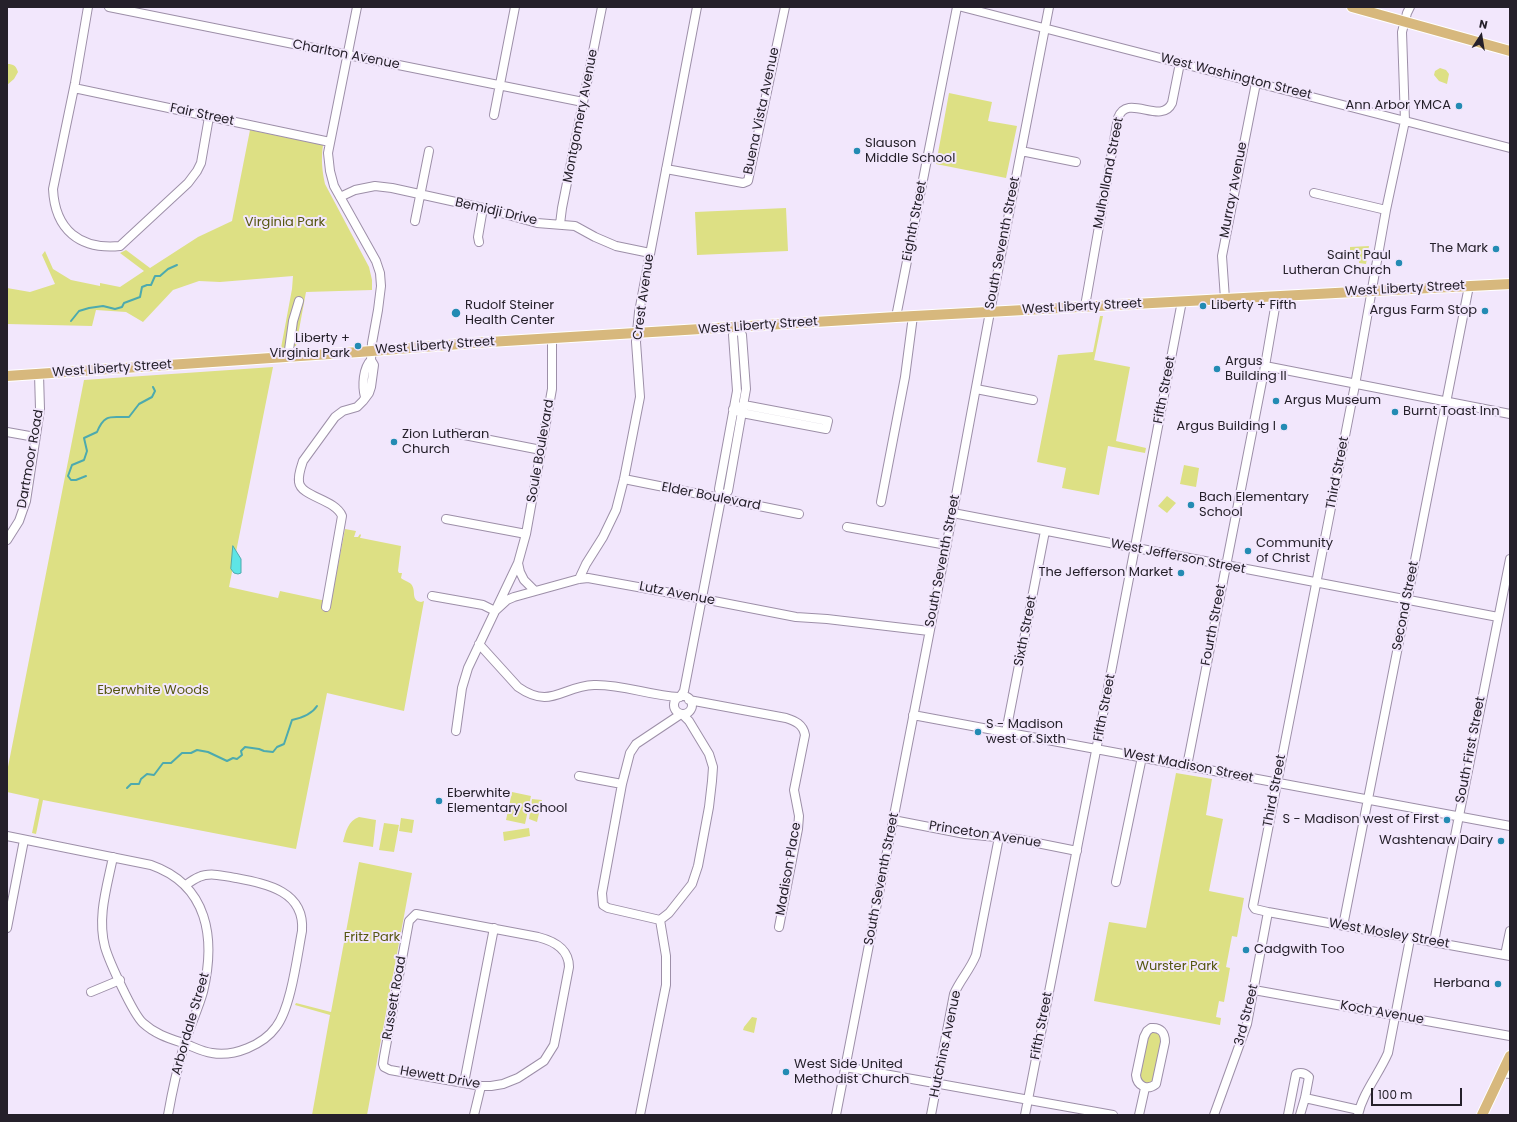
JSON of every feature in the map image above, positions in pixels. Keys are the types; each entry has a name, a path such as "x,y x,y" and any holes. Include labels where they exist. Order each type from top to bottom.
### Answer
{"main road":[{"path":"1352,7 1370,9 1404,21 1510,51"},
{"name":"West Liberty Street","path":"7,376 288,357 371,356 552,338 1086,306 1510,284"},
{"path":"1482,1115 1506,1073 1510,1056"}],"street":[{"path":"88,7 74,88 53,189 53,202 59,218 68,232 82,240 98,246 120,246 188,183 197,171 201,162 209,117"},
{"name":"Charlton Avenue","path":"109,7 584,102"},
{"path":"326,607 342,516 336,507 303,490 299,482 300,469 303,460 335,417 343,411 357,407 365,397 362,389 367,364 371,356 381,286 380,273 376,261 334,186 330,171 328,153 358,7"},
{"path":"494,115 515,7"},
{"name":"Montgomery Avenue","path":"560,224 601,7"},
{"name":"Crest Avenue","path":"579,578 586,564 603,538 616,510 624,479 640,397 637,333 639,312 697,7"},
{"name":"Buena Vista Avenue","path":"666,168 743,183 748,181 785,7"},
{"name":"Eighth Street","path":"896,317 957,7"},
{"name":"West Washington Street","path":"962,7 1510,148"},
{"name":"South Seventh Street","path":"836,1115 953,513 1049,7"},
{"name":"Third Street","path":"1268,912 1255,909 1253,906 1355,385 1386,210 1405,121 1402,32 1404,21 1410,7"},
{"name":"Mulholland Street","path":"1086,306 1120,112 1123,109 1130,108 1160,111 1169,108 1172,103 1180,63"},
{"name":"Murray Avenue","path":"1225,299 1222,263 1224,246 1256,82"},
{"name":"Fair Street","path":"74,88 330,142"},
{"path":"415,221 430,151"},
{"path":"1021,151 1076,162"},
{"name":"Bemidji Drive","path":"340,197 355,190 375,186 392,188 483,208 537,222 575,226 594,237 616,246 650,253"},
{"path":"1314,193 1386,210"},
{"path":"479,242 478,237 483,208"},
{"name":"Second Street","path":"1343,926 1469,286"},
{"name":"Fourth Street","path":"1187,766 1265,366 1277,296"},
{"path":"288,357 292,321 299,301"},
{"name":"Fifth Street","path":"1025,1115 1097,749 1182,301"},
{"path":"881,502 905,377 913,316"},
{"path":"660,920 669,913 692,884 698,866 709,807 713,767 709,754 689,721 683,703 721,499 719,489 737,391 733,335 736,328 742,335 746,389 728,491 721,499"},
{"name":"Soule Boulevard","path":"456,731 462,688 468,668 518,563 526,534 552,389 552,338"},
{"path":"1265,366 1355,385 1510,414"},
{"name":"Dartmoor Road","path":"7,540 19,522 26,501 40,409 39,374"},
{"path":"976,389 1033,400"},
{"path":"733,409 743,409 828,421 826,429 743,409"},
{"path":"7,432 35,436"},
{"path":"454,433 541,450"},
{"name":"Elder Boulevard","path":"624,479 799,514"},
{"name":"West Jefferson Street","path":"953,513 1135,549 1498,617"},
{"path":"446,519 526,534"},
{"path":"847,527 946,545"},
{"name":"Sixth Street","path":"1006,732 1045,531"},
{"name":"South First Street","path":"1434,942 1510,559"},
{"path":"518,563 524,580 534,590"},
{"name":"Lutz Avenue","path":"495,611 507,600 534,590 579,578 600,580 702,598 796,617 827,619 930,631"},
{"path":"432,596 483,605 495,611"},
{"path":"1501,602 1510,604"},
{"path":"479,644 518,687 537,697 551,697 592,685 608,685 683,703"},
{"path":"660,920 608,908 603,905 602,893 622,784 630,753 636,744 655,730 683,703"},
{"name":"Madison Place","path":"683,703 786,718 795,721 804,728 805,734 794,790 799,816 798,829 779,927"},
{"name":"West Madison Street","path":"914,714 1510,826"},
{"path":"1116,882 1142,757"},
{"path":"579,776 622,784"},
{"name":"Princeton Avenue","path":"893,820 965,834 1017,839 1077,851"},
{"name":"Arbordale Street","path":"7,836 113,858 137,861 165,870 186,885 198,903 206,921 209,941 208,959 203,992 176,1072 168,1115"},
{"name":"Hutchins Avenue","path":"931,1115 954,994 976,956 999,837"},
{"path":"7,928 24,840"},
{"path":"113,858 101,916 105,948 111,964 134,1011 142,1022 159,1034 211,1053 218,1054 232,1052 252,1047 266,1038 277,1027 284,1014 302,931 303,920 300,911 292,899 264,883 222,875 209,875 199,877 186,885"},
{"name":"West Mosley Street","path":"1268,912 1508,956"},
{"name":"3rd Street","path":"1214,1115 1244,1035 1268,912"},
{"name":"Russett Road","path":"384,1067 383,1062 409,921 416,914 494,928"},
{"path":"640,1115 666,985 666,956 660,920"},
{"path":"464,1083 494,928"},
{"name":"Hewett Drive","path":"384,1067 390,1070 481,1086 492,1086 518,1078 544,1061 554,1045 569,960 557,944 546,939 494,928"},
{"path":"1508,956 1510,931"},
{"path":"1305,1098 1358,1112 1365,1094 1388,1053 1410,938"},
{"path":"91,992 120,980"},
{"name":"Koch Avenue","path":"1254,990 1510,1036"},
{"path":"1151,1028 1156,1028 1162,1031 1165,1035 1166,1042 1156,1084 1151,1087 1144,1088 1137,1080 1136,1075 1144,1037 1147,1031 1151,1028"},
{"path":"845,1067 1113,1115"},
{"path":"1288,1115 1296,1074 1301,1073 1306,1074 1309,1077 1300,1115"},
{"path":"474,1115 481,1086"},
{"path":"1139,1115 1144,1088"}],"green space":[{"path":"7,64 14,66 18,72 14,79 7,85"},
{"path":"1440,68 1446,70 1449,74 1447,84 1439,81 1434,75 1435,71"},
{"path":"949,93 992,102 988,121 1017,126 1006,178 936,164"},
{"name":"Virginia Park","path":"250,130 323,145 322,164 325,184 369,267 372,280 372,290 306,292 296,346 281,348 293,276 220,282 199,281 173,290 143,322 126,312 96,310 92,326 7,324 7,288 30,292 55,284 42,255 45,251 53,269 71,280 100,286 100,283 120,287 144,271 120,253 126,250 150,268 198,237 232,221"},
{"path":"786,208 788,251 697,255 695,212"},
{"path":"1369,246 1366,264 1359,263 1360,255 1350,253 1350,247"},
{"path":"1100,316 1103,316 1094,360 1130,367 1116,441 1146,448 1145,453 1108,446 1099,495 1062,488 1066,468 1037,462 1058,355 1093,352"},
{"name":"Eberwhite Woods","path":"273,367 229,587 278,598 280,591 331,602 345,529 356,531 354,537 358,537 360,534 360,538 401,546 398,571 399,573 402,573 401,578 410,583 413,587 416,599 421,602 424,601 404,711 327,693 296,849 43,800 36,834 32,833 39,799 7,792 7,772 84,380"},
{"path":"1184,465 1199,468 1196,487 1180,484"},
{"path":"1167,496 1176,503 1167,513 1158,506"},
{"name":"Wurster Park","path":"1176,773 1212,779 1206,815 1223,819 1209,891 1244,898 1237,937 1232,936 1226,967 1230,968 1224,1002 1219,1001 1216,1017 1221,1018 1220,1025 1094,1001 1109,922 1146,928"},
{"path":"512,792 531,796 525,824 506,820"},
{"path":"532,799 542,800 537,822 529,819"},
{"path":"359,817 376,820 373,847 343,842 346,830 352,821"},
{"path":"401,818 414,820 412,833 399,831"},
{"path":"384,823 399,825 394,852 379,850"},
{"path":"529,828 530,836 504,841 503,832"},
{"name":"Fritz Park","path":"359,862 412,873 367,1115 312,1115 330,1015 295,1005 296,1003 331,1012"},
{"path":"752,1017 757,1018 754,1033 743,1030"},
{"path":"1154,1032 1159,1034 1162,1040 1153,1080 1149,1084 1143,1083 1140,1078 1147,1039 1150,1034"}],"shaded area":[{"path":"233,546 241,559 241,573 238,574 234,573 231,569"}],"waterway":[{"path":"71,321 79,311 89,308 103,306 115,309 122,307 124,303 140,297 142,287 151,285 155,276 160,276 168,269 177,265"},
{"path":"86,476 76,480 71,480 68,476 72,465 84,460 87,451 84,438 97,432 103,421 110,417 129,417 139,404 152,397 155,391 153,387"},
{"path":"127,788 131,784 139,784 141,779 147,774 154,775 163,763 171,763 182,753 191,753 197,750 208,752 227,761 233,758 237,759 242,755 241,751 245,747 273,752 277,747 284,744 292,720 306,715 317,706"}],"place":[{"name":"Ann Arbor YMCA","path":"1459,106"},
{"name":"Slauson Middle School","path":"857,151"},
{"name":"The Mark","path":"1496,249"},
{"name":"Saint Paul Lutheran Church","path":"1399,263"},
{"name":"Liberty + Fifth","path":"1203,306"},
{"name":"Argus Farm Stop","path":"1485,311"},
{"name":"Rudolf Steiner Health Center","path":"456,313"},
{"name":"Liberty + Virginia Park","path":"358,346"},
{"name":"Argus Building II","path":"1217,369"},
{"name":"Argus Museum","path":"1276,401"},
{"name":"Burnt Toast Inn","path":"1395,412"},
{"name":"Argus Building I","path":"1284,427"},
{"name":"Zion Lutheran Church","path":"394,442"},
{"name":"Bach Elementary School","path":"1191,505"},
{"name":"Community of Christ","path":"1248,551"},
{"name":"The Jefferson Market","path":"1181,573"},
{"name":"S - Madison west of Sixth","path":"978,732"},
{"name":"Eberwhite Elementary School","path":"439,801"},
{"name":"S - Madison west of First","path":"1447,820"},
{"name":"Washtenaw Dairy","path":"1501,841"},
{"name":"Cadgwith Too","path":"1246,950"},
{"name":"Herbana","path":"1498,984"},
{"name":"West Side United Methodist Church","path":"786,1072"}]}
